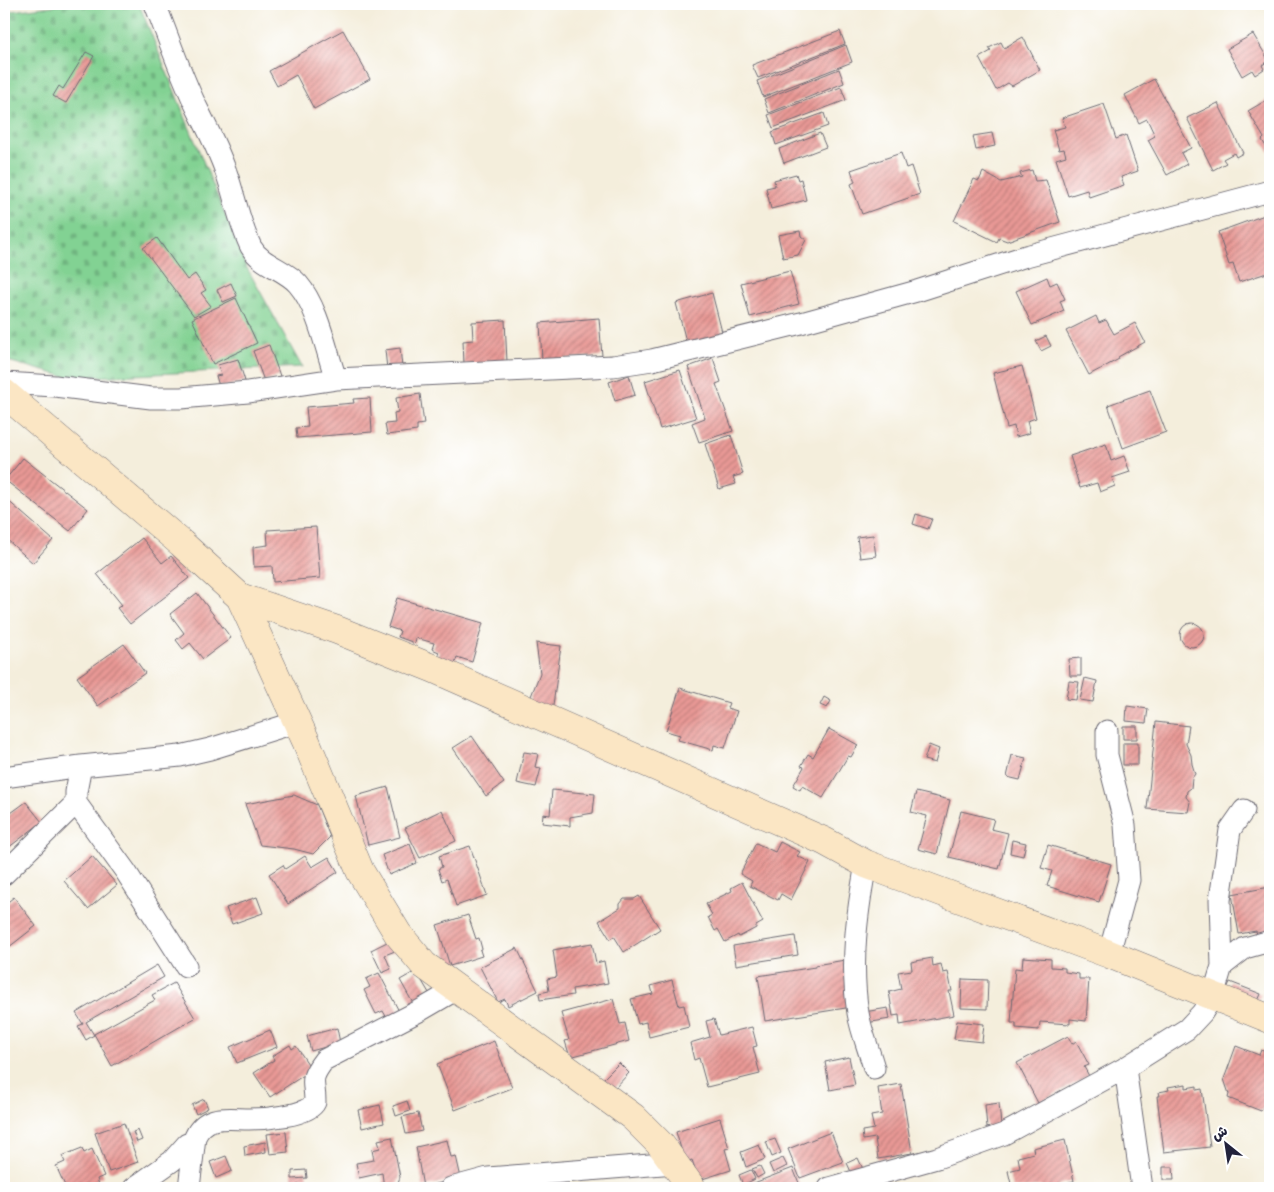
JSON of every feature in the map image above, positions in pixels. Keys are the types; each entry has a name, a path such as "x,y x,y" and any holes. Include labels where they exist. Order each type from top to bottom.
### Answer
{"street":[{"path":"155,4 197,109 213,138 227,173 245,234 252,250 263,260 282,270 299,284 316,317 336,379"},
{"path":"4,383 27,383 151,398 181,398 248,392 336,379 613,366 652,360 801,323 917,291 1026,256 1270,190"},
{"path":"4,393 181,543 240,597 297,722 360,871 398,934 424,965 633,1117 661,1145 692,1188"},
{"path":"240,597 338,630 432,668 824,841 866,864 1109,954 1270,1019"},
{"path":"4,777 80,766 180,756 210,749 297,722"},
{"path":"1107,731 1106,755 1125,825 1130,870 1109,954"},
{"path":"80,766 76,803 126,872 186,966"},
{"path":"4,874 76,803"},
{"path":"829,1188 936,1158 1004,1134 1125,1068 1187,1029 1202,1014 1213,996 1222,966 1220,900 1230,830 1244,810"},
{"path":"866,864 857,923 853,967 858,1014 874,1068"},
{"path":"1222,966 1244,948 1270,941"},
{"path":"189,1188 194,1142 198,1132 213,1120 224,1118 250,1119 299,1113 311,1107 315,1102 312,1083 317,1069 324,1060 421,1010 457,989"},
{"path":"1125,1068 1142,1188"},
{"path":"134,1188 172,1161 187,1144 194,1142"},
{"path":"451,1188 488,1178 675,1164"}],"green space":[{"path":"68,4 139,4 246,266 302,367 70,378 4,360 4,12"}],"building":[{"path":"343,30 370,79 314,109 296,75 277,86 269,71"},
{"path":"840,31 845,44 758,78 752,65"},
{"path":"1253,34 1269,61 1262,65 1264,69 1255,75 1252,70 1242,76 1227,49"},
{"path":"1023,37 1040,70 1012,86 1008,83 996,90 979,58 991,51 989,48 1001,42 1004,48"},
{"path":"846,45 852,62 763,97 757,81"},
{"path":"86,52 94,56 66,103 53,96 59,86 63,89"},
{"path":"839,69 844,83 769,113 764,99"},
{"path":"1154,79 1191,148 1181,153 1187,164 1167,175 1148,140 1155,136 1147,119 1139,123 1125,95"},
{"path":"841,87 846,100 773,128 768,115"},
{"path":"1270,98 1270,153 1262,140 1264,138 1248,111"},
{"path":"1218,103 1243,153 1236,157 1234,153 1223,159 1226,163 1213,170 1187,118"},
{"path":"1104,104 1116,139 1126,135 1138,171 1121,177 1124,185 1089,197 1087,190 1068,196 1056,159 1066,156 1064,149 1059,150 1053,130 1065,127 1062,118"},
{"path":"824,113 828,126 776,145 772,132"},
{"path":"820,133 826,147 784,163 779,149"},
{"path":"992,133 995,146 976,150 973,136"},
{"path":"901,153 906,168 911,166 920,194 862,214 851,184 855,182 851,170"},
{"path":"1032,170 1035,181 1046,180 1060,222 1007,241 999,238 997,242 954,221 974,179 979,181 983,172 1001,182 1022,177 1020,173"},
{"path":"796,174 798,180 801,179 806,200 771,209 766,188 775,186 774,180"},
{"path":"1270,213 1270,272 1239,282 1233,264 1229,265 1218,232"},
{"path":"800,231 801,236 806,240 798,255 783,258 778,235"},
{"path":"157,238 187,280 195,274 206,290 201,293 211,306 194,316 143,248"},
{"path":"790,271 799,304 750,317 741,283"},
{"path":"1047,277 1050,285 1057,282 1065,299 1060,301 1064,311 1032,325 1016,291"},
{"path":"231,283 237,296 223,302 217,290"},
{"path":"712,293 723,336 687,345 676,303"},
{"path":"236,298 257,343 213,364 192,319"},
{"path":"1096,316 1099,323 1106,320 1114,334 1135,323 1145,342 1089,375 1066,331"},
{"path":"599,318 602,356 542,361 540,323"},
{"path":"505,320 507,362 464,364 463,341 473,340 472,322"},
{"path":"1046,336 1051,346 1041,351 1036,341"},
{"path":"269,345 280,376 264,381 253,351"},
{"path":"400,348 402,367 387,369 385,350"},
{"path":"713,358 721,382 716,384 733,431 699,442 692,423 705,418 688,367"},
{"path":"238,359 245,381 224,387 219,386 216,376 221,375 218,365"},
{"path":"1022,366 1036,418 1027,421 1030,433 1016,437 1014,426 1007,428 993,373"},
{"path":"680,370 696,418 660,429 645,381"},
{"path":"629,375 635,395 615,401 609,382"},
{"path":"1150,390 1166,432 1123,448 1108,405"},
{"path":"420,394 424,424 417,425 417,431 387,435 385,424 395,423 394,413 398,412 396,398"},
{"path":"370,398 372,432 297,438 296,428 308,427 306,407 354,403 353,399"},
{"path":"731,435 743,474 733,477 736,484 719,489 705,444"},
{"path":"1106,444 1111,461 1124,456 1130,472 1112,478 1115,486 1100,492 1097,483 1080,488 1070,456"},
{"path":"23,458 88,509 70,531 5,480"},
{"path":"5,498 53,540 33,563 4,537"},
{"path":"916,514 932,519 928,529 913,524"},
{"path":"316,527 320,578 273,582 272,566 254,567 253,547 268,545 267,530"},
{"path":"873,535 876,556 860,558 857,537"},
{"path":"142,538 162,563 171,556 189,578 130,624 117,608 122,605 97,574"},
{"path":"197,593 231,638 203,659 190,643 183,649 176,640 184,633 170,614"},
{"path":"397,598 483,623 472,662 457,657 455,663 437,657 439,652 432,649 434,643 416,638 415,643 398,637 400,631 388,627"},
{"path":"1192,623 1201,626 1204,635 1201,644 1192,647 1183,644 1180,635 1183,626"},
{"path":"536,643 561,646 552,713 528,704 540,673"},
{"path":"124,644 145,673 98,706 77,677"},
{"path":"1081,658 1081,676 1070,676 1069,659"},
{"path":"1085,678 1097,681 1093,702 1080,700"},
{"path":"1069,681 1079,682 1076,700 1066,699"},
{"path":"680,688 729,703 727,708 737,711 725,748 714,745 713,750 678,740 680,735 666,731"},
{"path":"824,697 831,701 827,708 820,705"},
{"path":"1127,706 1148,709 1146,723 1126,721"},
{"path":"1156,722 1189,726 1186,744 1191,755 1195,774 1192,778 1191,788 1187,791 1186,797 1190,802 1188,812 1147,809"},
{"path":"1123,726 1137,726 1137,739 1123,739"},
{"path":"829,729 858,745 851,757 848,756 823,798 802,786 800,790 793,786 804,767 801,766 808,754 813,757"},
{"path":"472,736 504,783 486,796 453,748"},
{"path":"1123,743 1138,743 1138,765 1123,765"},
{"path":"929,745 939,749 935,763 924,760"},
{"path":"524,752 538,754 535,767 541,768 536,787 517,783"},
{"path":"1012,755 1026,758 1020,780 1007,777"},
{"path":"388,787 400,837 368,845 356,796"},
{"path":"552,790 595,794 593,813 570,817 570,826 542,823 543,814 550,815"},
{"path":"916,792 950,800 937,854 918,849 927,816 911,812"},
{"path":"294,795 317,805 330,837 313,854 294,849 260,845 245,804"},
{"path":"26,802 42,822 8,848 4,842 4,818"},
{"path":"442,810 456,841 420,858 405,828"},
{"path":"961,811 994,819 991,829 1008,833 999,869 949,857"},
{"path":"1012,840 1026,843 1023,856 1010,853"},
{"path":"780,842 800,852 797,856 810,862 791,900 781,894 778,900 750,886 752,881 740,874 756,843 775,852"},
{"path":"410,844 417,863 389,875 382,855"},
{"path":"1048,845 1111,864 1099,902 1047,886 1052,871 1041,868"},
{"path":"470,846 487,895 456,906 447,879 442,881 438,869 442,867 439,856"},
{"path":"92,856 117,885 88,909 64,881"},
{"path":"305,856 312,867 329,857 338,872 288,904 269,874 283,865 285,869"},
{"path":"742,882 763,922 739,937 738,935 725,942 718,929 715,931 708,917 712,915 706,904 732,891 731,888"},
{"path":"1270,887 1270,932 1257,934 1256,931 1239,934 1232,894"},
{"path":"639,896 660,929 624,952 614,936 610,939 599,921 620,908 620,904 624,899 634,899"},
{"path":"14,897 36,926 4,951 4,905"},
{"path":"257,897 263,913 232,924 226,908"},
{"path":"468,915 476,939 479,938 482,956 450,966 437,925"},
{"path":"795,936 798,955 736,965 733,946"},
{"path":"391,940 395,951 385,955 391,969 382,973 371,950"},
{"path":"592,943 596,963 604,961 608,983 572,989 573,995 540,1000 539,993 549,991 547,979 557,977 553,950"},
{"path":"517,948 538,991 508,1006 505,999 498,1002 480,967"},
{"path":"1023,957 1051,959 1051,967 1065,968 1065,972 1079,974 1079,979 1089,979 1086,1021 1070,1019 1070,1024 1040,1022 1039,1030 1016,1028 1016,1023 1011,1023 1015,968 1022,969"},
{"path":"932,958 933,966 941,964 943,973 948,972 952,991 949,991 954,1015 900,1025 899,1015 893,1016 889,992 901,989 898,972 912,970 911,962"},
{"path":"845,960 852,1007 765,1021 758,976"},
{"path":"157,965 164,977 86,1022 94,1035 86,1040 78,1026 83,1024 76,1013"},
{"path":"416,971 432,998 415,1007 400,980"},
{"path":"379,973 401,1015 389,1022 383,1011 376,1014 364,990 370,987 366,979"},
{"path":"962,979 988,980 987,1009 961,1008"},
{"path":"672,980 679,1006 684,1005 689,1027 649,1037 646,1022 638,1024 631,999 653,994 651,986"},
{"path":"1230,982 1261,994 1255,1008 1224,995"},
{"path":"174,983 195,1018 112,1066 94,1034 155,1000 152,995"},
{"path":"613,999 620,1024 625,1023 629,1041 570,1057 565,1041 569,1040 561,1013"},
{"path":"888,1008 890,1019 866,1023 864,1012"},
{"path":"714,1019 719,1035 752,1027 757,1046 753,1047 760,1074 707,1087 699,1058 694,1060 690,1043 710,1037 706,1021"},
{"path":"957,1021 984,1024 982,1042 954,1039"},
{"path":"337,1028 340,1043 311,1051 307,1036"},
{"path":"270,1030 277,1047 237,1063 230,1047"},
{"path":"1068,1036 1072,1044 1076,1041 1089,1065 1084,1067 1089,1076 1038,1103 1017,1063"},
{"path":"494,1041 512,1088 455,1110 437,1064"},
{"path":"290,1045 292,1049 296,1046 312,1070 270,1097 254,1073 274,1060 272,1056"},
{"path":"1236,1046 1259,1055 1261,1050 1270,1054 1270,1111 1263,1108 1261,1111 1228,1098 1229,1094 1224,1079"},
{"path":"849,1057 855,1085 830,1090 825,1062"},
{"path":"619,1063 629,1073 614,1089 603,1079"},
{"path":"901,1084 912,1153 878,1159 875,1138 863,1140 862,1131 874,1129 871,1116 882,1114 878,1088"},
{"path":"1186,1084 1186,1088 1197,1086 1197,1090 1202,1089 1210,1147 1164,1152 1157,1096 1160,1096 1159,1092 1169,1090 1168,1087"},
{"path":"204,1099 208,1108 196,1114 192,1105"},
{"path":"407,1101 410,1111 396,1116 393,1106"},
{"path":"999,1103 1001,1126 987,1128 985,1105"},
{"path":"380,1105 384,1123 362,1128 358,1110"},
{"path":"418,1113 422,1131 406,1134 402,1117"},
{"path":"720,1118 729,1148 725,1149 731,1170 699,1180 692,1160 685,1162 676,1132"},
{"path":"124,1123 138,1162 109,1172 95,1133"},
{"path":"138,1130 142,1140 137,1142 133,1132"},
{"path":"286,1132 288,1152 270,1154 267,1134"},
{"path":"831,1132 843,1162 800,1178 788,1149"},
{"path":"392,1137 400,1177 396,1188 384,1188 382,1173 359,1178 356,1163 374,1160 372,1150 380,1148 378,1140"},
{"path":"775,1139 781,1153 772,1157 766,1142"},
{"path":"447,1140 451,1157 456,1156 461,1178 423,1187 416,1147"},
{"path":"1065,1140 1074,1181 1058,1185 1059,1188 1043,1188 1042,1186 1012,1188 1008,1171 1020,1168 1018,1157 1034,1153 1033,1148"},
{"path":"265,1142 266,1152 245,1156 244,1146"},
{"path":"759,1145 765,1159 746,1167 741,1152"},
{"path":"82,1148 84,1153 92,1149 104,1176 97,1179 100,1187 66,1188 56,1166 65,1162 62,1156"},
{"path":"226,1156 232,1171 216,1178 210,1162"},
{"path":"783,1158 787,1166 773,1173 769,1164"},
{"path":"858,1158 863,1169 852,1174 847,1163"},
{"path":"760,1166 764,1174 757,1178 752,1169"},
{"path":"1163,1167 1173,1167 1174,1180 1163,1180"},
{"path":"793,1168 801,1188 741,1188"},
{"path":"306,1170 307,1178 292,1179 292,1171"},
{"path":"751,1170 755,1179 743,1185 739,1175"},
{"path":"318,1183 318,1188 298,1188 297,1185"}]}
